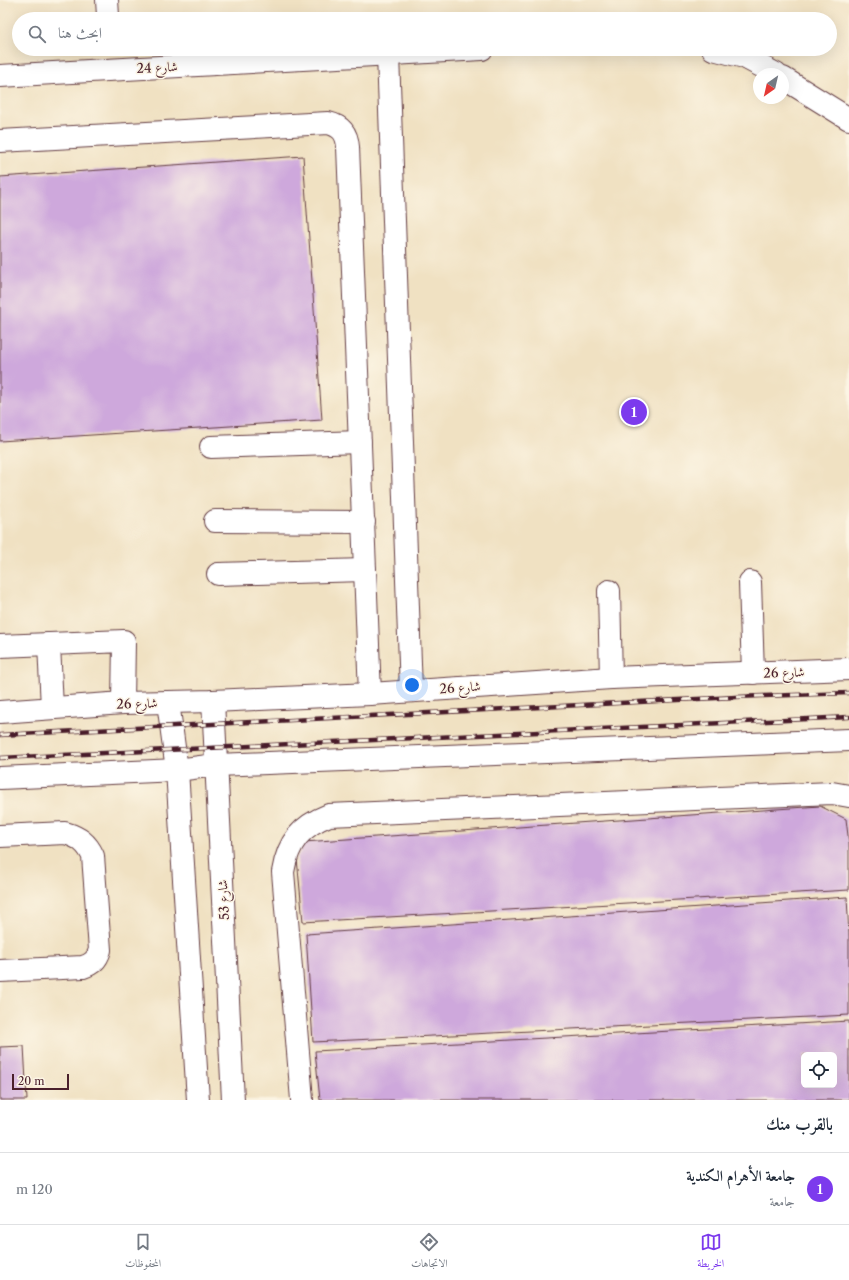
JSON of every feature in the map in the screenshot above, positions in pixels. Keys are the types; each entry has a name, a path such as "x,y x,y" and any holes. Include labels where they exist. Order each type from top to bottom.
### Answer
{"street":[{"name":"شارع 24","path":"0,76 370,56"},
{"path":"388,56 411,690"},
{"path":"740,56 765,68"},
{"path":"789,82 849,119"},
{"path":"0,141 328,123 340,128 345,133 347,139 370,694"},
{"path":"211,447 360,442"},
{"path":"215,521 364,522"},
{"path":"218,574 366,570"},
{"path":"750,582 753,673"},
{"path":"610,592 611,678"},
{"path":"0,646 124,641 123,703"},
{"path":"49,644 52,708"},
{"name":"شارع 26","path":"0,712 123,703 213,701 370,694 411,690 611,678 849,669"},
{"name":"شارع 53","path":"213,701 233,1100"},
{"path":"168,702 177,770 198,1100"},
{"path":"0,778 177,770 216,764 849,740"},
{"path":"302,1100 284,872 285,859 290,847 301,832 317,820 329,815 832,793 849,796"},
{"path":"0,836 66,834 75,836 83,841 93,856 100,950 94,961 90,965 83,968 0,971"}],"building":[{"path":"303,156 322,420 0,441 0,177"},
{"path":"820,806 846,819 849,844 849,890 303,922 297,858 304,842"},
{"path":"847,897 849,936 849,1015 313,1042 306,934"},
{"path":"849,1021 849,1100 320,1100 315,1051"},
{"path":"24,1046 27,1100 0,1100 0,1047"}],"railway":[{"path":"0,735 736,697 849,693"},
{"path":"0,758 849,717"}],"place":[{"name":"جامعة الأهرام الكندية","path":"634,412"}]}
